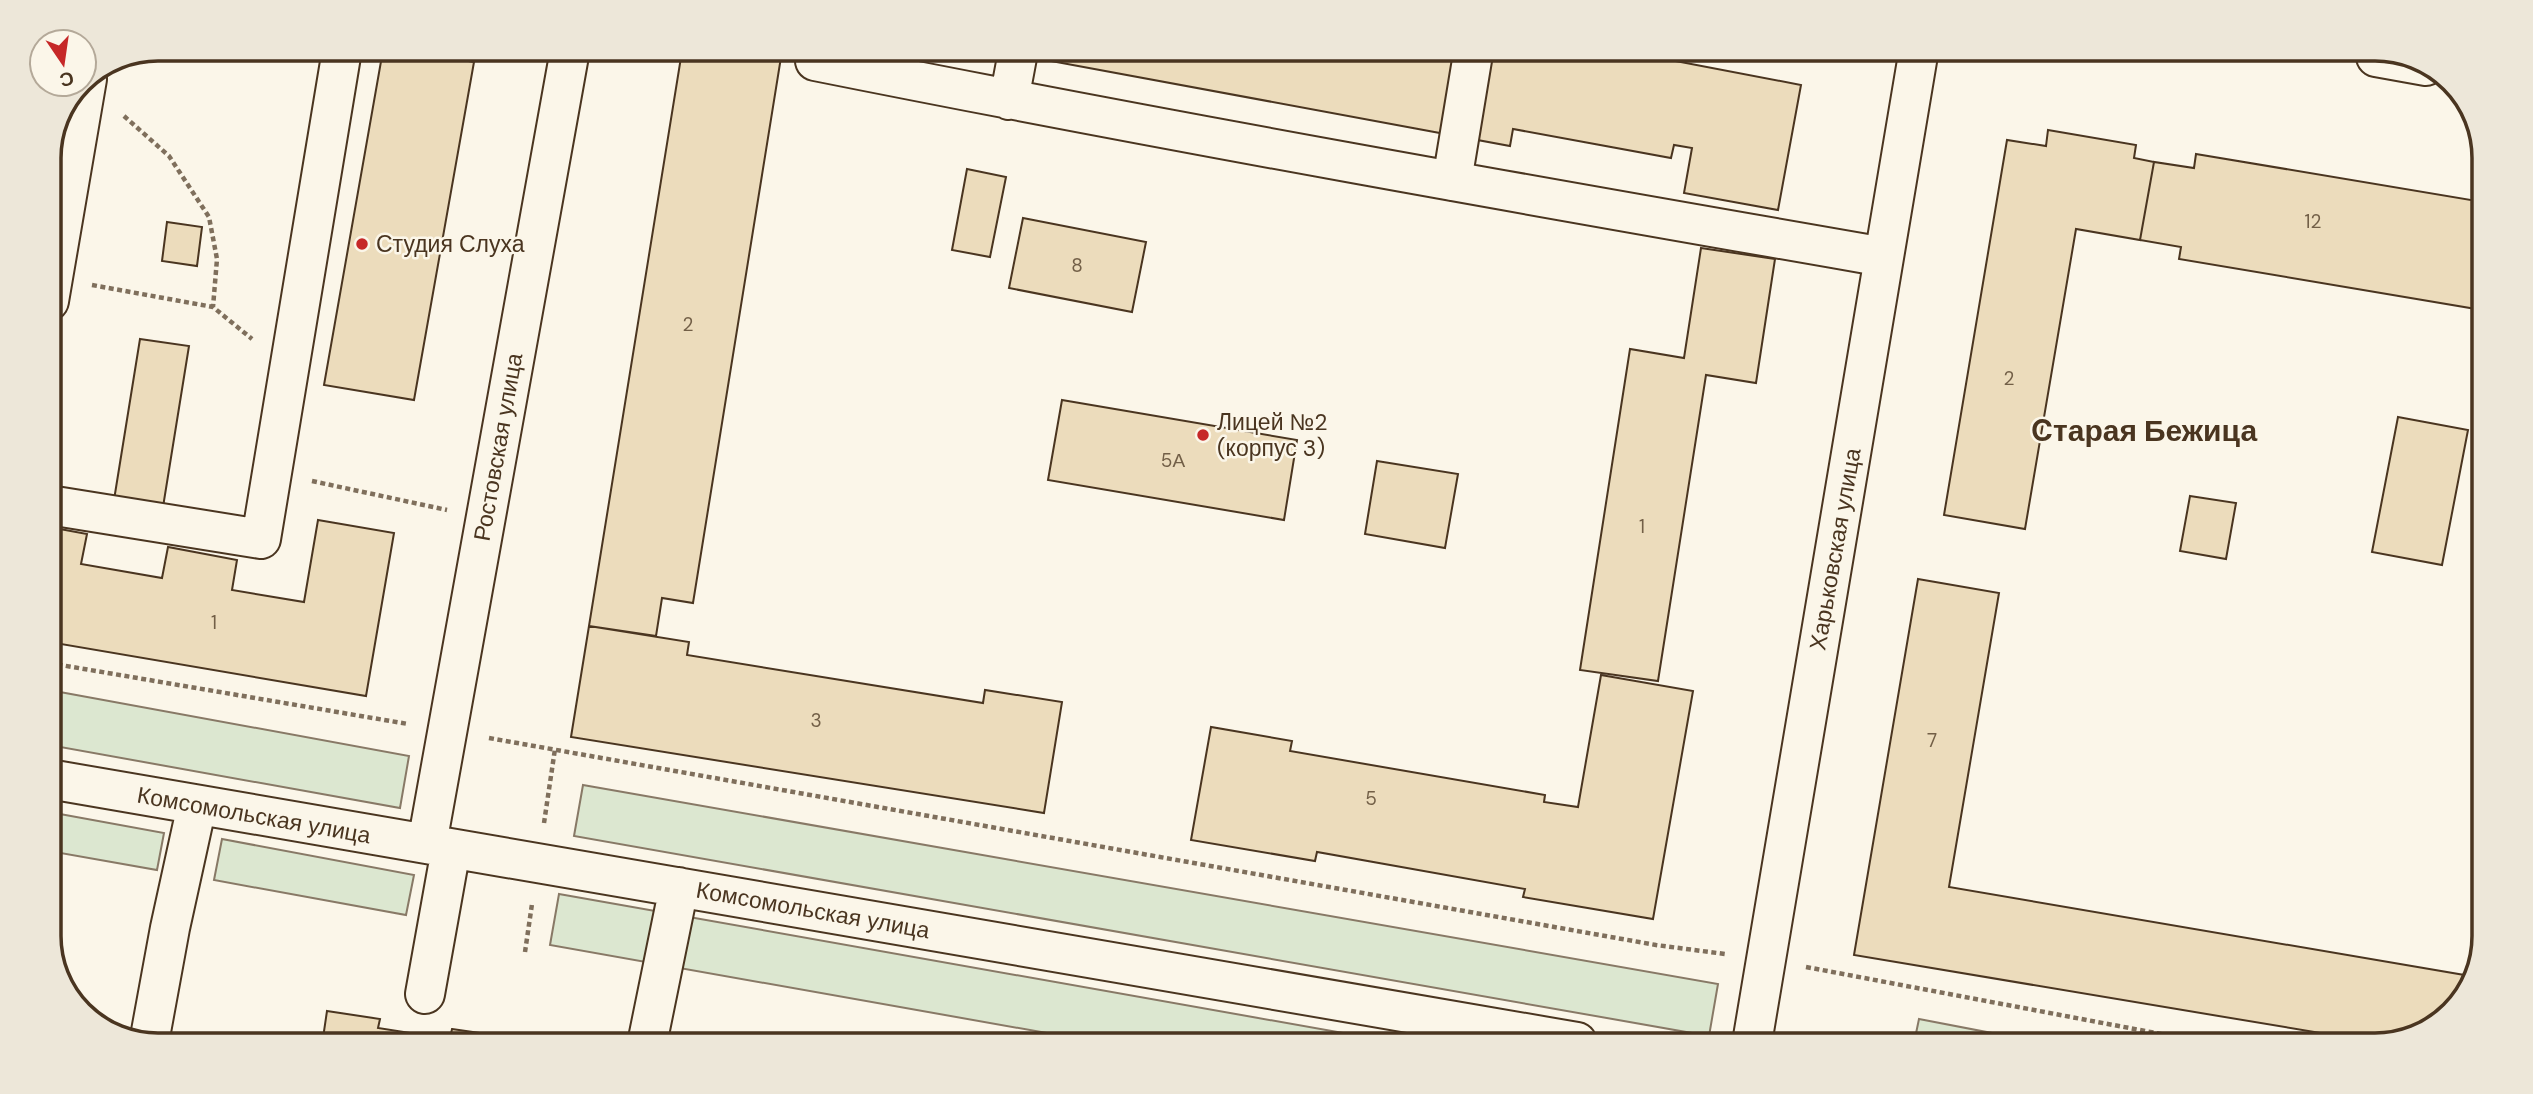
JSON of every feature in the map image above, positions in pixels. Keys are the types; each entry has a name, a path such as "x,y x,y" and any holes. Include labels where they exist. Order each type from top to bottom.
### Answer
{"street":[{"path":"61,507 261,539 340,61"},
{"name":"Ростовская улица","path":"425,995 447,730 568,61"},
{"path":"815,61 1009,100 1884,257"},
{"path":"1009,100 1016,61"},
{"path":"1452,181 1472,61"},
{"name":"Харьковская улица","path":"1754,1033 1917,61"},
{"path":"61,230 83,98"},
{"name":"Комсомольская улица","path":"61,781 1525,1033"},
{"path":"151,1032 197,805"},
{"path":"649,1033 678,887"}],"path":[{"path":"98,97 123,115 169,156 209,217 217,259 213,307"},
{"path":"61,665 447,730 1656,944 1765,959 2156,1033"}],"green space":[{"path":"61,692 409,756 400,808 61,747"},
{"path":"583,785 1718,984 1710,1033 1692,1033 574,836"},
{"path":"61,814 164,833 157,870 61,853"},
{"path":"222,839 414,875 406,915 214,880"},
{"path":"559,894 1343,1033 1047,1033 550,945"},
{"path":"1919,1019 1992,1033 1916,1033"}],"building":[{"path":"381,61 474,62 414,400 324,385"},
{"path":"680,61 780,61 693,603 662,598 656,636 589,626"},
{"path":"1052,61 1676,61 1801,85 1778,210 1684,193 1692,148 1674,145 1671,158 1513,129 1510,146"},
{"path":"2048,130 2136,145 2134,158 2154,162 2140,240 2076,229 2025,529 1944,515 2007,140 2046,146"},
{"path":"2196,154 2472,200 2472,308 2179,259 2181,247 2140,240 2154,162 2194,168"},
{"path":"967,169 1006,177 990,257 952,250"},
{"path":"1023,218 1146,242 1132,312 1009,288"},
{"path":"167,222 202,227 197,266 162,261"},
{"path":"1701,248 1775,259 1756,383 1706,375 1658,681 1580,670 1630,349 1684,358"},
{"path":"140,339 189,346 163,507 114,500"},
{"path":"1062,400 1297,440 1284,520 1048,480"},
{"path":"2398,417 2468,430 2442,565 2372,552"},
{"path":"1377,461 1458,474 1445,548 1365,534"},
{"path":"2190,496 2236,503 2226,559 2180,551"},
{"path":"318,520 394,533 366,696 61,644 61,529 87,534 81,564 162,578 168,547 237,560 232,590 304,602"},
{"path":"1918,579 1999,593 1949,887 2463,975 2448,1000 2418,1023 2387,1032 2320,1033 1854,955"},
{"path":"589,626 689,642 687,655 983,703 985,690 1062,702 1044,813 571,737"},
{"path":"1601,675 1693,691 1653,919 1523,897 1525,889 1317,852 1315,861 1191,840 1211,727 1292,741 1290,751 1545,795 1544,802 1578,807"},
{"path":"327,1011 380,1019 378,1028 410,1033 324,1033"},
{"path":"452,1029 480,1033 451,1033"}],"place":[{"name":"Студия Слуха","path":"362,244"},
{"name":"Лицей №2 (корпус 3)","path":"1203,435"}],"district":[{"name":"Cтарая Бежица","path":"2144,430"}]}
